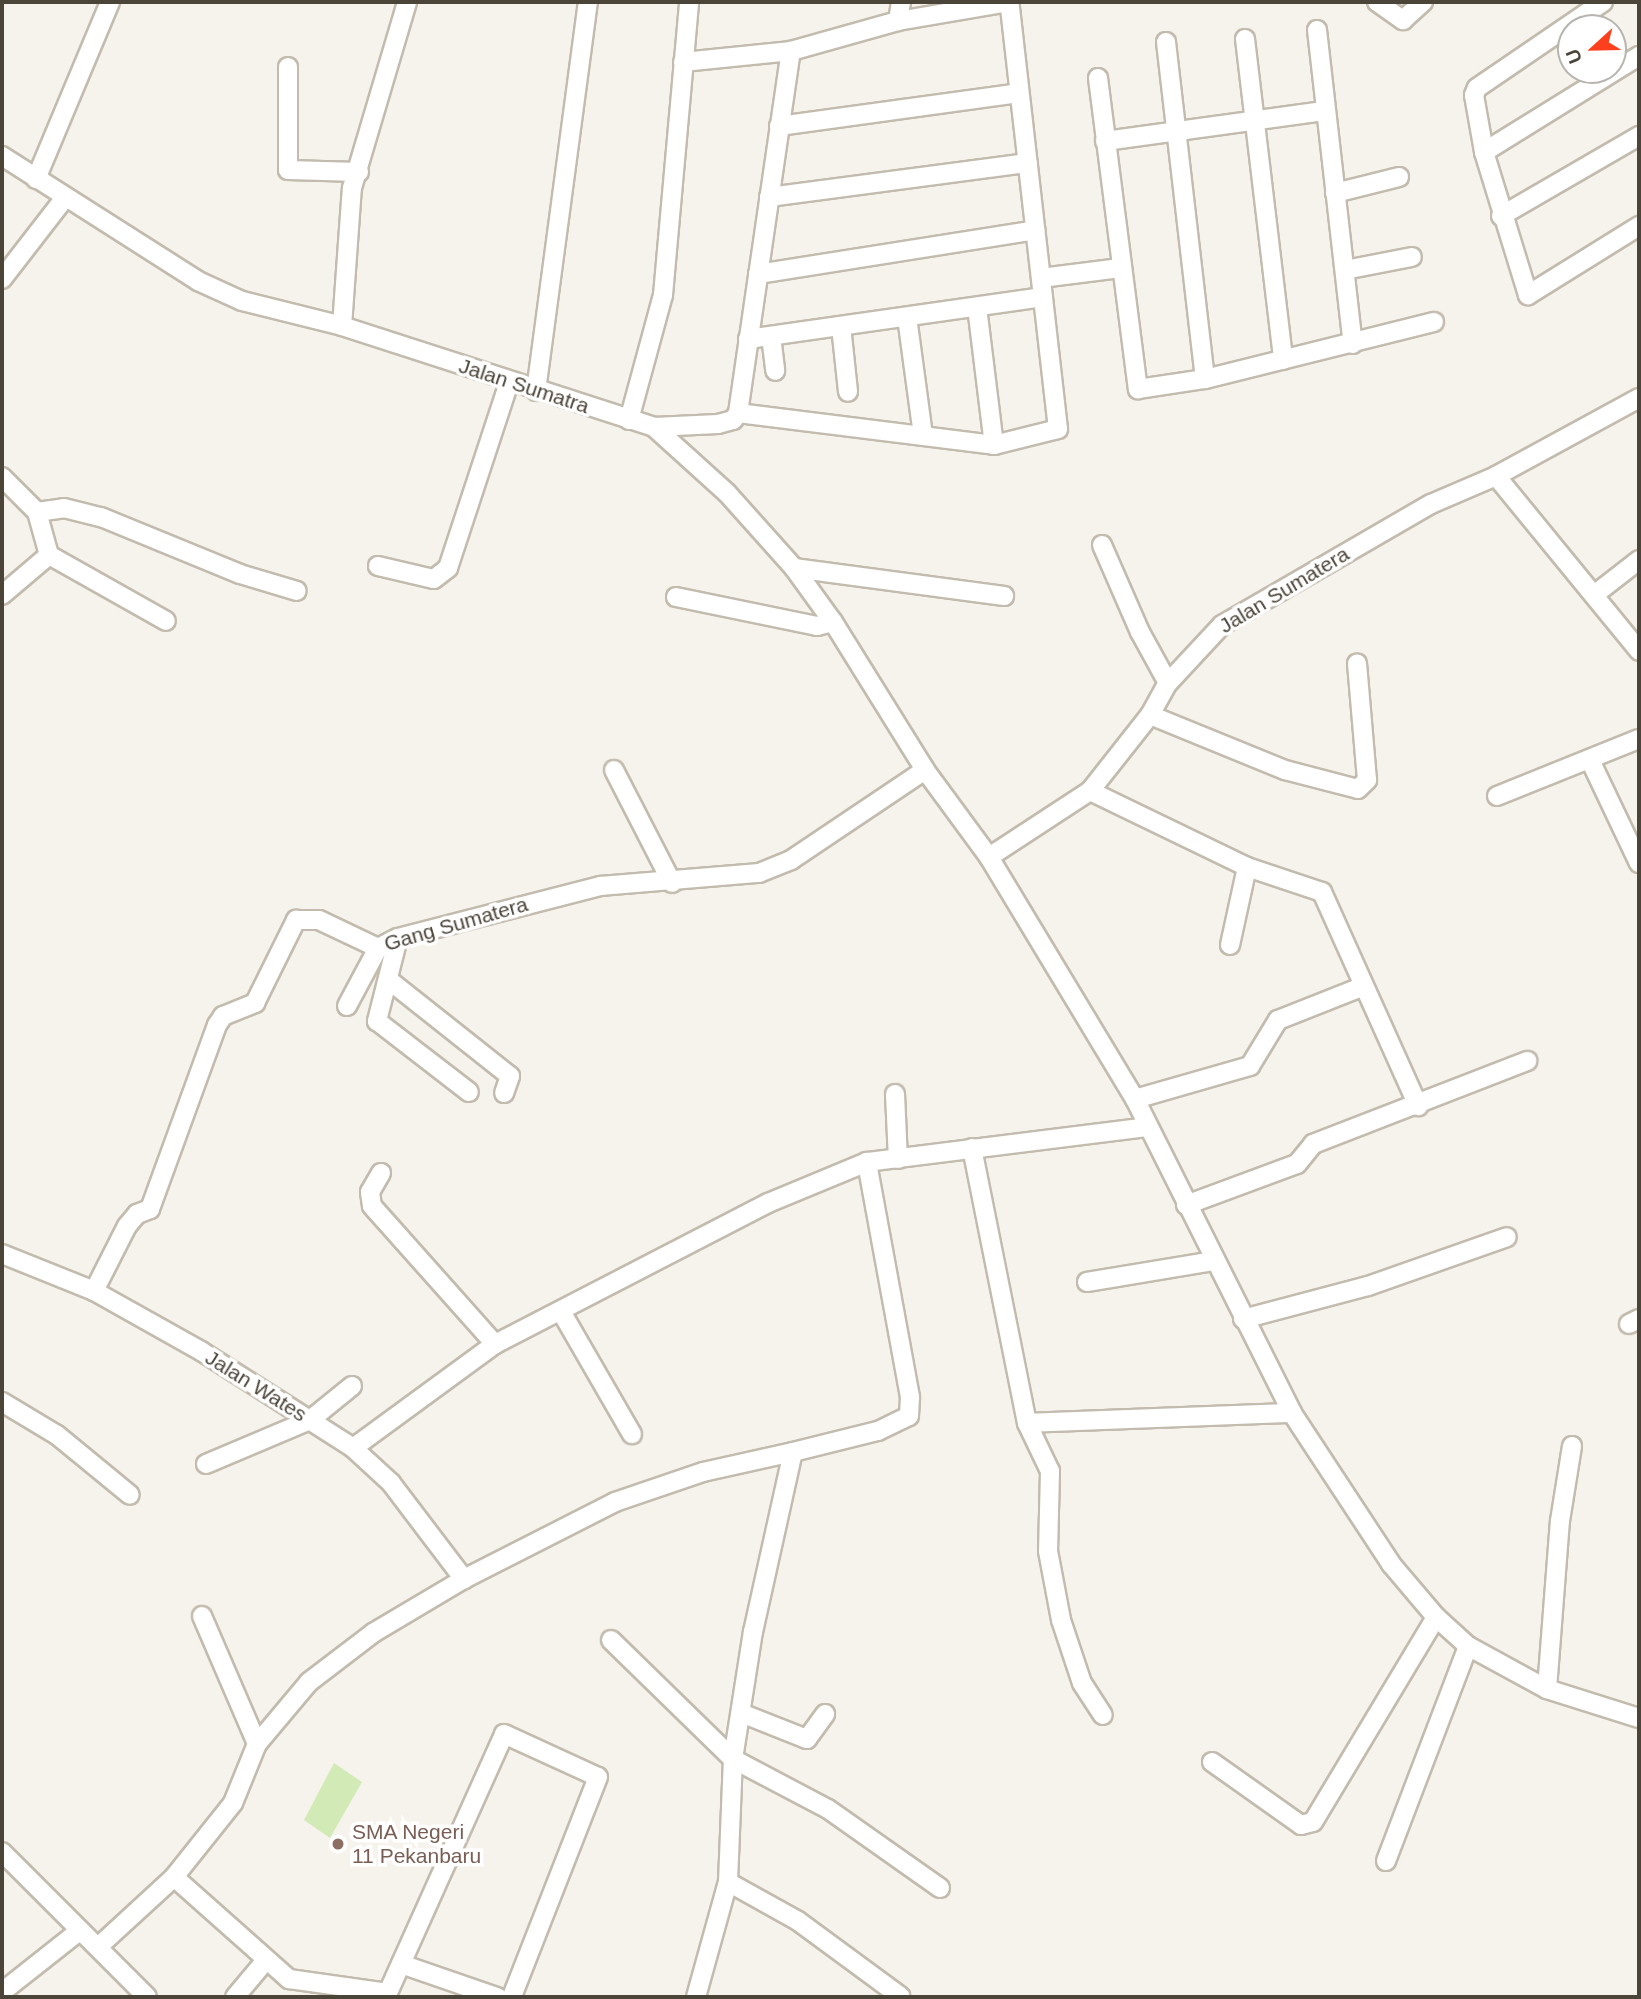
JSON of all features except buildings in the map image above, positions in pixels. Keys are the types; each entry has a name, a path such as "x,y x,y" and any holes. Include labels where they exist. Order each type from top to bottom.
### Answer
{"street":[{"path":"36,179 110,2"},
{"path":"342,326 352,188 359,172 407,2"},
{"path":"536,391 588,2"},
{"path":"629,420 663,295 689,2"},
{"path":"898,21 901,2"},
{"path":"683,62 791,51 898,21 1009,2 1058,429 994,445 738,413"},
{"path":"1377,2 1403,20 1423,2"},
{"path":"1602,2 1474,91 1483,152 1528,295 1639,226"},
{"path":"1317,30 1324,111 1353,344"},
{"path":"1245,39 1251,120 1283,360"},
{"path":"1166,43 1205,379"},
{"path":"654,427 718,424 733,420 738,413 791,51"},
{"path":"1483,152 1639,56"},
{"path":"288,67 288,170 359,172"},
{"path":"1098,78 1119,268 1138,389 1205,379 1434,322"},
{"path":"779,126 1019,93"},
{"path":"1105,141 1176,129 1324,111"},
{"path":"1502,216 1639,136"},
{"name":"Jalan Sumatra","path":"2,156 155,257 242,301 342,326 654,427 727,493 794,568 834,622 925,770 989,857 1135,1099 1292,1413 1391,1564 1436,1617 1468,1646 1546,1689 1639,1718"},
{"path":"769,197 1028,163"},
{"path":"1335,193 1399,177"},
{"path":"2,279 64,199"},
{"path":"758,274 1036,230"},
{"path":"1345,270 1412,257"},
{"path":"1041,278 1119,268"},
{"path":"748,340 1044,297"},
{"path":"977,307 994,445"},
{"path":"907,317 923,436"},
{"path":"841,326 848,392"},
{"path":"771,336 775,371"},
{"path":"378,566 433,579 448,568 509,382"},
{"name":"Jalan Sumatera","path":"989,857 1090,791 1150,715 1168,683 1209,637 1236,615 1432,503 1496,476 1639,398"},
{"path":"1496,476 1639,651"},
{"path":"2,477 9,497 37,512 64,508 102,517 240,574 297,591"},
{"path":"37,512 49,555 166,621"},
{"path":"1102,545 1140,632 1168,683"},
{"path":"2,595 49,555"},
{"path":"1594,594 1639,560"},
{"path":"794,568 1004,596"},
{"path":"677,597 817,626 834,622"},
{"path":"1150,715 1285,770 1358,789 1367,780 1357,663"},
{"path":"1497,796 1639,739"},
{"path":"1590,760 1639,863"},
{"path":"614,770 672,883"},
{"name":"Gang Sumatera","path":"94,1291 127,1226 137,1214 157,1213 217,1024 223,1016 255,1003 292,925 311,917 378,948 398,938 600,887 672,883 759,873 791,860 925,770"},
{"path":"1090,791 1247,867 1322,892 1418,1106"},
{"path":"1230,945 1247,867"},
{"path":"398,938 390,981 377,1021 469,1092"},
{"path":"347,1006 378,948"},
{"path":"390,981 510,1076 504,1093"},
{"path":"1135,1099 1250,1066 1278,1020 1364,986"},
{"path":"1186,1205 1297,1164 1313,1144 1418,1106 1527,1061"},
{"path":"895,1094 898,1159"},
{"path":"353,1448 495,1344 562,1312 768,1203 867,1162 1148,1127"},
{"path":"972,1148 1027,1423 1050,1471 1048,1552 1061,1620 1082,1683 1103,1715"},
{"path":"98,1947 174,1877 233,1803 257,1744 309,1682 373,1633 464,1579 615,1502 703,1472 878,1431 909,1416 910,1397 867,1162"},
{"path":"381,1172 370,1192 372,1206 495,1344"},
{"path":"1243,1319 1368,1286 1507,1237"},
{"name":"Jalan Wates","path":"2,1254 94,1291 201,1351 353,1448 391,1483 464,1579"},
{"path":"1087,1282 1214,1261"},
{"path":"562,1312 632,1434"},
{"path":"206,1464 310,1420 352,1386"},
{"path":"2,1402 57,1435 130,1495"},
{"path":"1027,1423 1292,1413"},
{"path":"1546,1689 1560,1521 1572,1446"},
{"path":"696,1997 728,1882 733,1759 753,1632 793,1452"},
{"path":"202,1616 257,1744"},
{"path":"1212,1762 1301,1825 1313,1822 1436,1617"},
{"path":"611,1640 733,1759 828,1809 940,1888"},
{"path":"1385,1861 1468,1646"},
{"path":"741,1713 807,1739 825,1714"},
{"path":"174,1877 289,1979 387,1995 504,1734 598,1777 512,1997"},
{"path":"2,1852 78,1932 98,1947 147,1997"},
{"path":"728,1882 798,1921 900,1996"},
{"path":"2,1992 78,1932"},
{"path":"235,1997 266,1959"},
{"path":"401,1964 497,1997"}],"green space":[{"path":"334,1763 362,1782 330,1838 304,1820"}],"place":[{"name":"SMA Negeri 11 Pekanbaru","path":"338,1844"}]}
